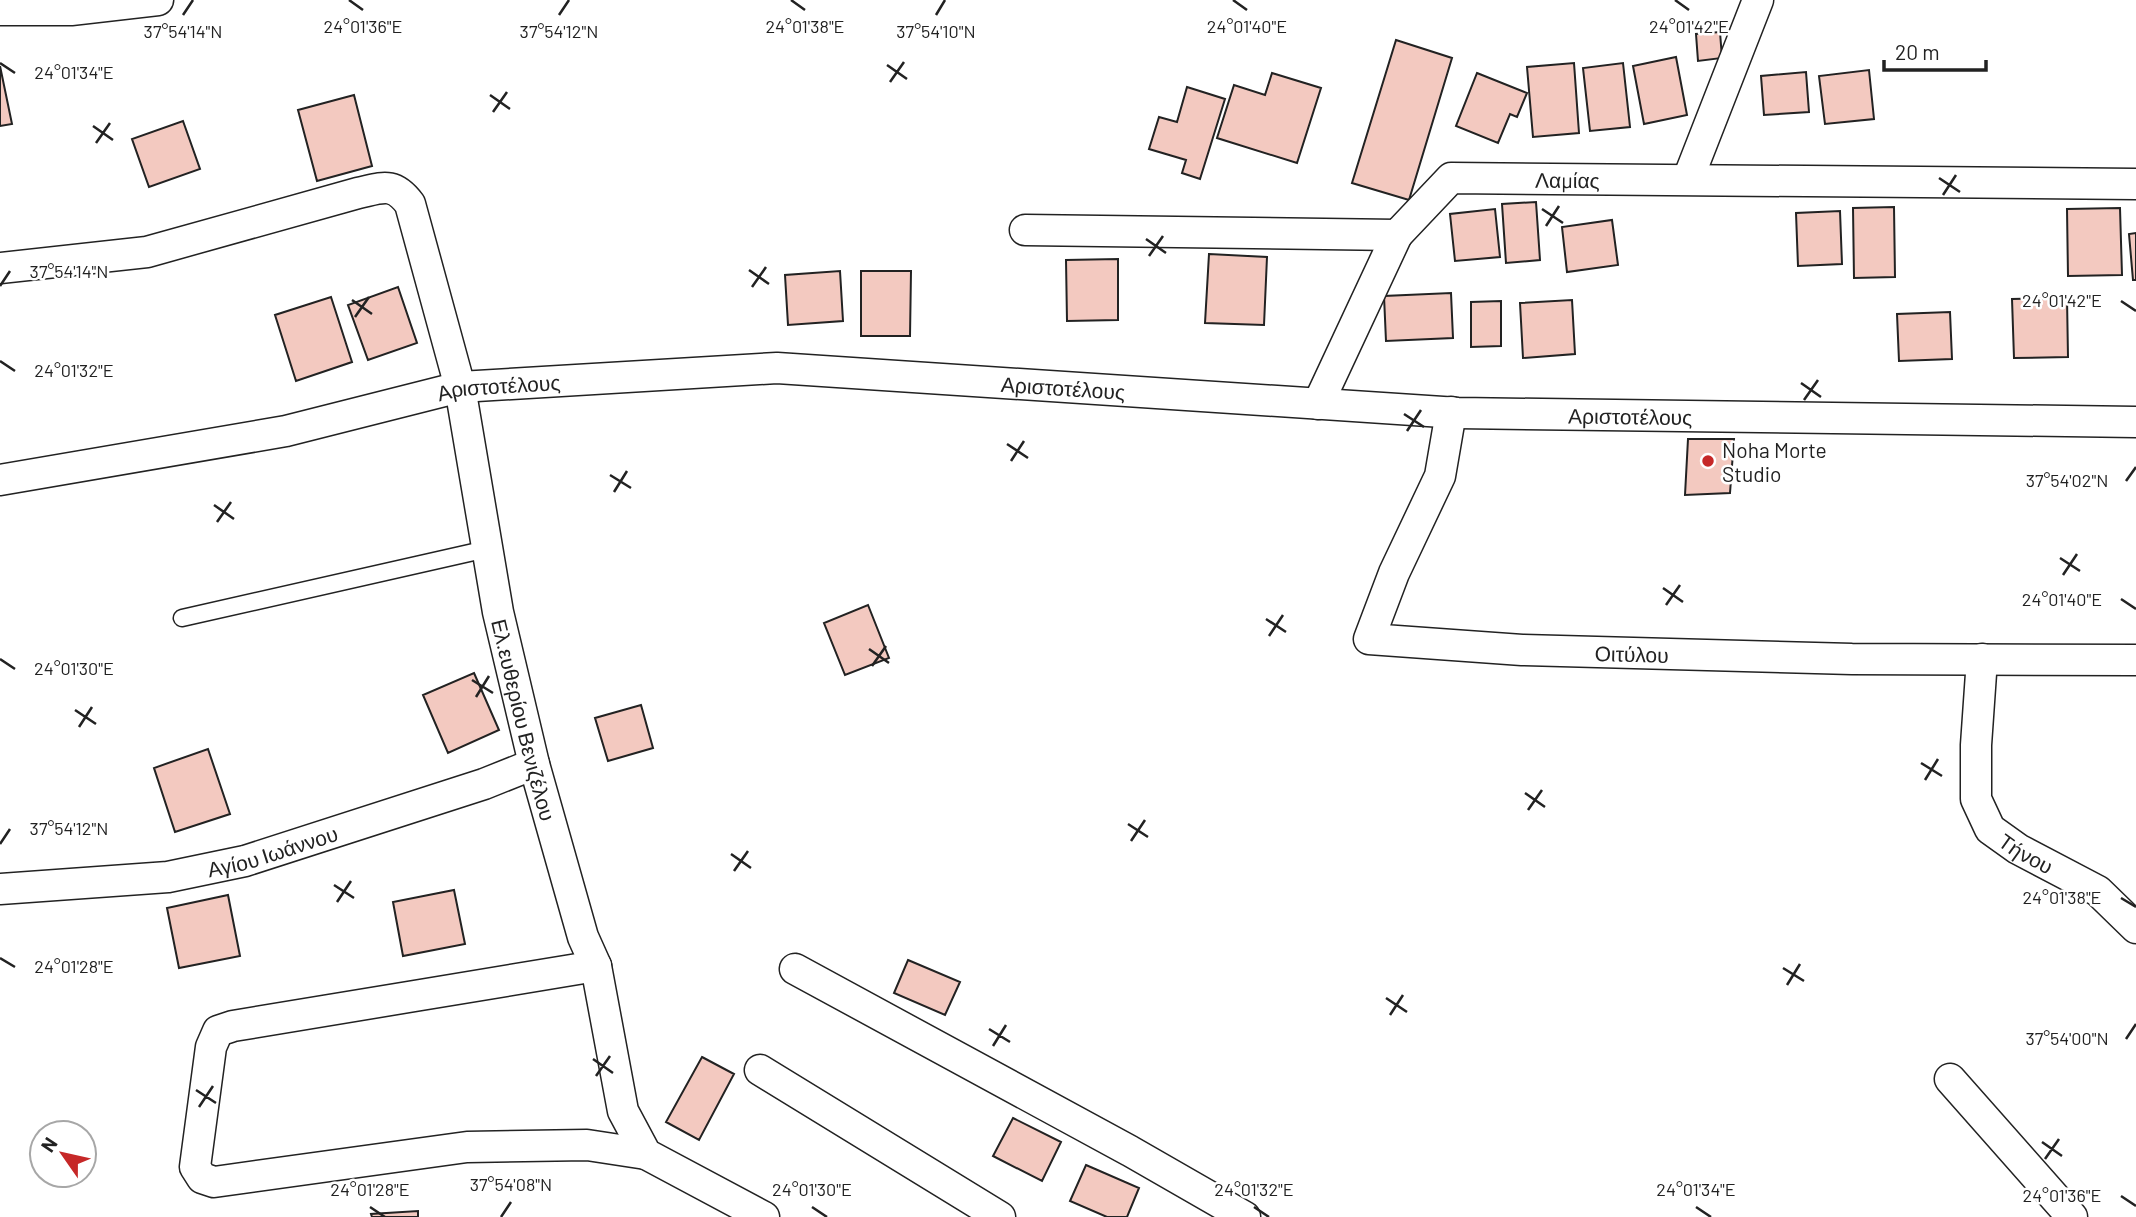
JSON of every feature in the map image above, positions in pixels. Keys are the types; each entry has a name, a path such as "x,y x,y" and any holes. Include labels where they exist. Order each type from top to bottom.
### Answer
{"street":[{"path":"0,10 71,10 158,0"},
{"path":"1688,179 1758,0"},
{"name":"Λαμίας","path":"1318,404 1397,236 1451,177 2136,184"},
{"name":"Ελ.ευθερίου Βενιζέλου","path":"0,268 147,252 358,193 388,187 402,192 410,204 460,387 498,612 534,764 583,937 596,966 623,1111 646,1154"},
{"path":"1025,230 1397,236"},
{"name":"Αριστοτέλους","path":"0,480 286,431 460,387 777,368 1451,412 2136,422"},
{"name":"Οιτύλου","path":"1451,412 1440,476 1394,573 1369,639 1522,650 1853,659 2136,660"},
{"name":"Τήνου","path":"1982,659 1976,745 1976,799 1990,829 2018,849 2098,891 2136,928"},
{"name":"Αγίου Ιωάννου","path":"0,889 169,877 245,861 484,784 534,764"},
{"path":"596,966 452,992 325,1010 218,1031 211,1047 195,1167 202,1178 214,1182 467,1147 587,1144 646,1154 764,1217"},
{"path":"795,969 1130,1151 1245,1217"},
{"path":"760,1070 1000,1217"},
{"path":"1950,1079 2072,1217"}],"lane":[{"path":"181,618 487,549"}],"building":[{"path":"1720,32 1722,58 1698,61 1696,34"},
{"path":"1396,40 1452,58 1409,200 1352,183"},
{"path":"1676,57 1687,115 1644,124 1633,66"},
{"path":"1574,63 1579,133 1533,137 1527,67"},
{"path":"1623,63 1630,127 1590,131 1583,68"},
{"path":"0,66 12,124 0,126"},
{"path":"1869,70 1874,119 1825,124 1819,76"},
{"path":"1806,72 1809,112 1764,115 1761,76"},
{"path":"1272,73 1321,88 1297,163 1217,138 1234,85 1265,95"},
{"path":"1477,73 1527,93 1517,117 1510,114 1498,143 1456,126"},
{"path":"1187,87 1225,99 1200,179 1182,173 1186,160 1149,149 1159,117 1177,122"},
{"path":"354,95 372,166 317,181 298,110"},
{"path":"183,121 200,169 149,187 132,139"},
{"path":"1536,202 1540,260 1506,263 1502,204"},
{"path":"1894,207 1895,277 1854,278 1853,208"},
{"path":"2120,208 2122,275 2068,276 2067,209"},
{"path":"1495,209 1500,257 1455,261 1450,214"},
{"path":"1840,211 1842,264 1798,266 1796,213"},
{"path":"1612,220 1618,265 1567,272 1562,227"},
{"path":"2136,233 2136,280 2133,280 2129,234"},
{"path":"1209,254 1267,257 1264,325 1205,323"},
{"path":"1118,259 1118,320 1067,321 1066,260"},
{"path":"840,271 843,321 788,325 785,275"},
{"path":"861,271 911,271 910,336 861,336"},
{"path":"398,287 417,343 368,360 348,305"},
{"path":"1451,293 1453,338 1386,341 1384,296"},
{"path":"331,297 352,362 296,381 275,315"},
{"path":"2067,298 2068,357 2014,358 2012,299"},
{"path":"1572,300 1575,354 1523,358 1520,303"},
{"path":"1501,301 1501,346 1471,347 1471,302"},
{"path":"1950,312 1952,359 1899,361 1897,314"},
{"path":"1688,439 1734,439 1730,493 1685,495"},
{"path":"868,605 889,658 845,675 824,623"},
{"path":"474,673 499,730 448,753 423,695"},
{"path":"641,705 653,748 608,761 595,718"},
{"path":"208,749 230,814 175,832 154,768"},
{"path":"454,890 465,944 403,956 393,902"},
{"path":"228,895 240,956 179,968 167,908"},
{"path":"908,960 960,982 945,1015 894,993"},
{"path":"702,1057 734,1074 699,1140 666,1122"},
{"path":"1013,1118 1061,1142 1042,1181 993,1156"},
{"path":"1086,1165 1139,1188 1127,1217 1107,1217 1070,1201"},
{"path":"418,1211 418,1217 372,1217 371,1214"}],"place":[{"name":"Noha Morte Studio","path":"1708,461"}]}
